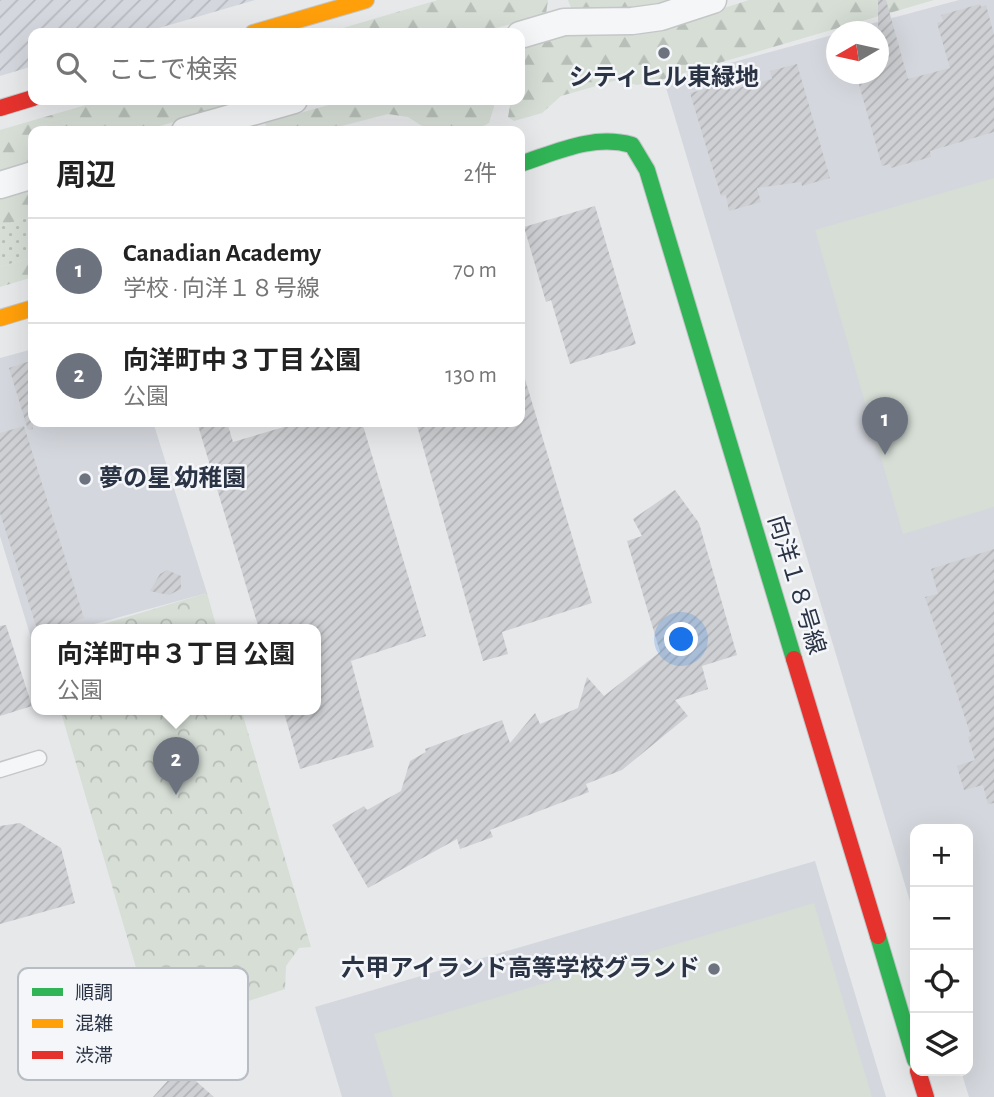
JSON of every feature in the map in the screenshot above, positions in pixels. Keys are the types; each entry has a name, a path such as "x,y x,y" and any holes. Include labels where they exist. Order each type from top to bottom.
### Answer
{"street":[{"path":"270,28 366,0"},
{"path":"525,34 564,22 632,21 661,16 713,0"},
{"path":"0,108 28,100"},
{"path":"203,126 276,105"},
{"name":"向洋１８号線","path":"525,163 613,139 632,145 647,170 910,1043"},
{"path":"0,185 28,177"},
{"path":"0,318 28,310"},
{"path":"920,1076 926,1097"}],"lane":[{"path":"0,770 39,758"}],"shaded area":[{"path":"0,0 255,0 159,28 28,28 28,68 0,76"},
{"path":"959,0 994,0 994,1097 969,1097 963,1076 973,1076 973,824 910,824 910,901 664,81 826,37 826,84 889,84 889,21 881,21"},
{"name":"夢の星 幼稚園","path":"28,350 28,427 155,427 207,593 94,624 31,624 31,638 0,536 0,358"},
{"name":"六甲アイランド高等学校グランド","path":"815,861 886,1097 342,1097 315,1007"}],"green space":[{"path":"438,0 548,0 546,14 497,28 343,28"},
{"path":"568,0 681,0 640,9 572,10"},
{"path":"749,0 934,0 862,21 826,21 826,32 664,79 637,85 617,80 561,96 542,113 514,121 508,117 510,105 525,105 526,47 570,35 653,31"},
{"path":"86,105 233,105 160,126 28,126 28,165 0,173 0,130"},
{"path":"328,105 494,105 489,123 483,126 422,126 408,117 388,114 341,126 266,126 265,123"},
{"path":"994,178 994,507 903,534 815,230"},
{"path":"28,191 28,218 0,226 0,199"},
{"path":"28,218 28,259 0,267 0,226"},
{"path":"28,259 28,279 0,287 0,267"},
{"path":"207,593 216,624 104,624"},
{"path":"62,715 243,715 311,947 299,948 286,966 285,989 248,1001 248,968 136,968"},
{"name":"六甲アイランド高等学校グランド","path":"814,903 872,1097 393,1097 374,1034"}],"building":[{"path":"878,0 886,0 908,79 950,68 937,23 943,21 941,15 980,4 981,7 986,5 994,35 994,132 930,151 931,157 891,168 890,164 882,166 859,84 889,84 889,21 878,21"},
{"path":"797,64 830,178 802,186 801,182 757,188 761,202 729,211 726,195 721,196 690,93 728,83 730,90 772,79 770,71"},
{"path":"595,206 636,344 570,364 551,300 546,302 525,227"},
{"path":"28,362 28,427 33,429 28,430 9,368"},
{"path":"525,379 592,603 502,632 508,654 483,661 417,427 525,427"},
{"path":"24,426 84,618 67,624 35,624 0,513 0,433"},
{"path":"198,427 228,427 233,442 284,427 363,427 426,636 351,661 374,747 300,769 285,715 321,715 321,624 258,624"},
{"path":"675,490 699,523 737,655 702,666 708,689 675,700 688,716 622,770 586,784 589,792 490,830 493,837 460,849 457,839 368,888 332,825 364,806 367,810 401,791 410,761 426,752 425,749 502,720 510,743 535,713 540,724 578,708 587,677 604,696 660,652 627,541 642,536 633,519"},
{"path":"994,549 994,803 988,804 983,785 964,790 957,766 975,760 968,737 971,736 925,597 938,594 931,569"},
{"path":"167,570 181,576 181,589 169,595 150,591 160,574"},
{"path":"6,625 31,706 0,716 0,626"},
{"path":"20,823 61,848 75,903 0,924 0,826"},
{"path":"168,1080 195,1080 214,1097 153,1097"}],"traffic: fast":[{"path":"525,162 575,146 618,142 632,145 647,170 794,659"},
{"path":"878,936 910,1043"}],"traffic: slow":[{"path":"270,28 366,0"},
{"path":"0,318 28,310"}],"traffic: jam":[{"path":"0,108 28,100"},
{"path":"794,659 878,936"},
{"path":"920,1076 926,1097"}],"place":[{"name":"シティヒル東緑地","path":"664,53"},
{"name":"Canadian Academy","path":"885,455"},
{"name":"夢の星 幼稚園","path":"85,479"},
{"name":"向洋町中３丁目 公園","path":"176,795"},
{"name":"六甲アイランド高等学校グランド","path":"714,969"}]}
